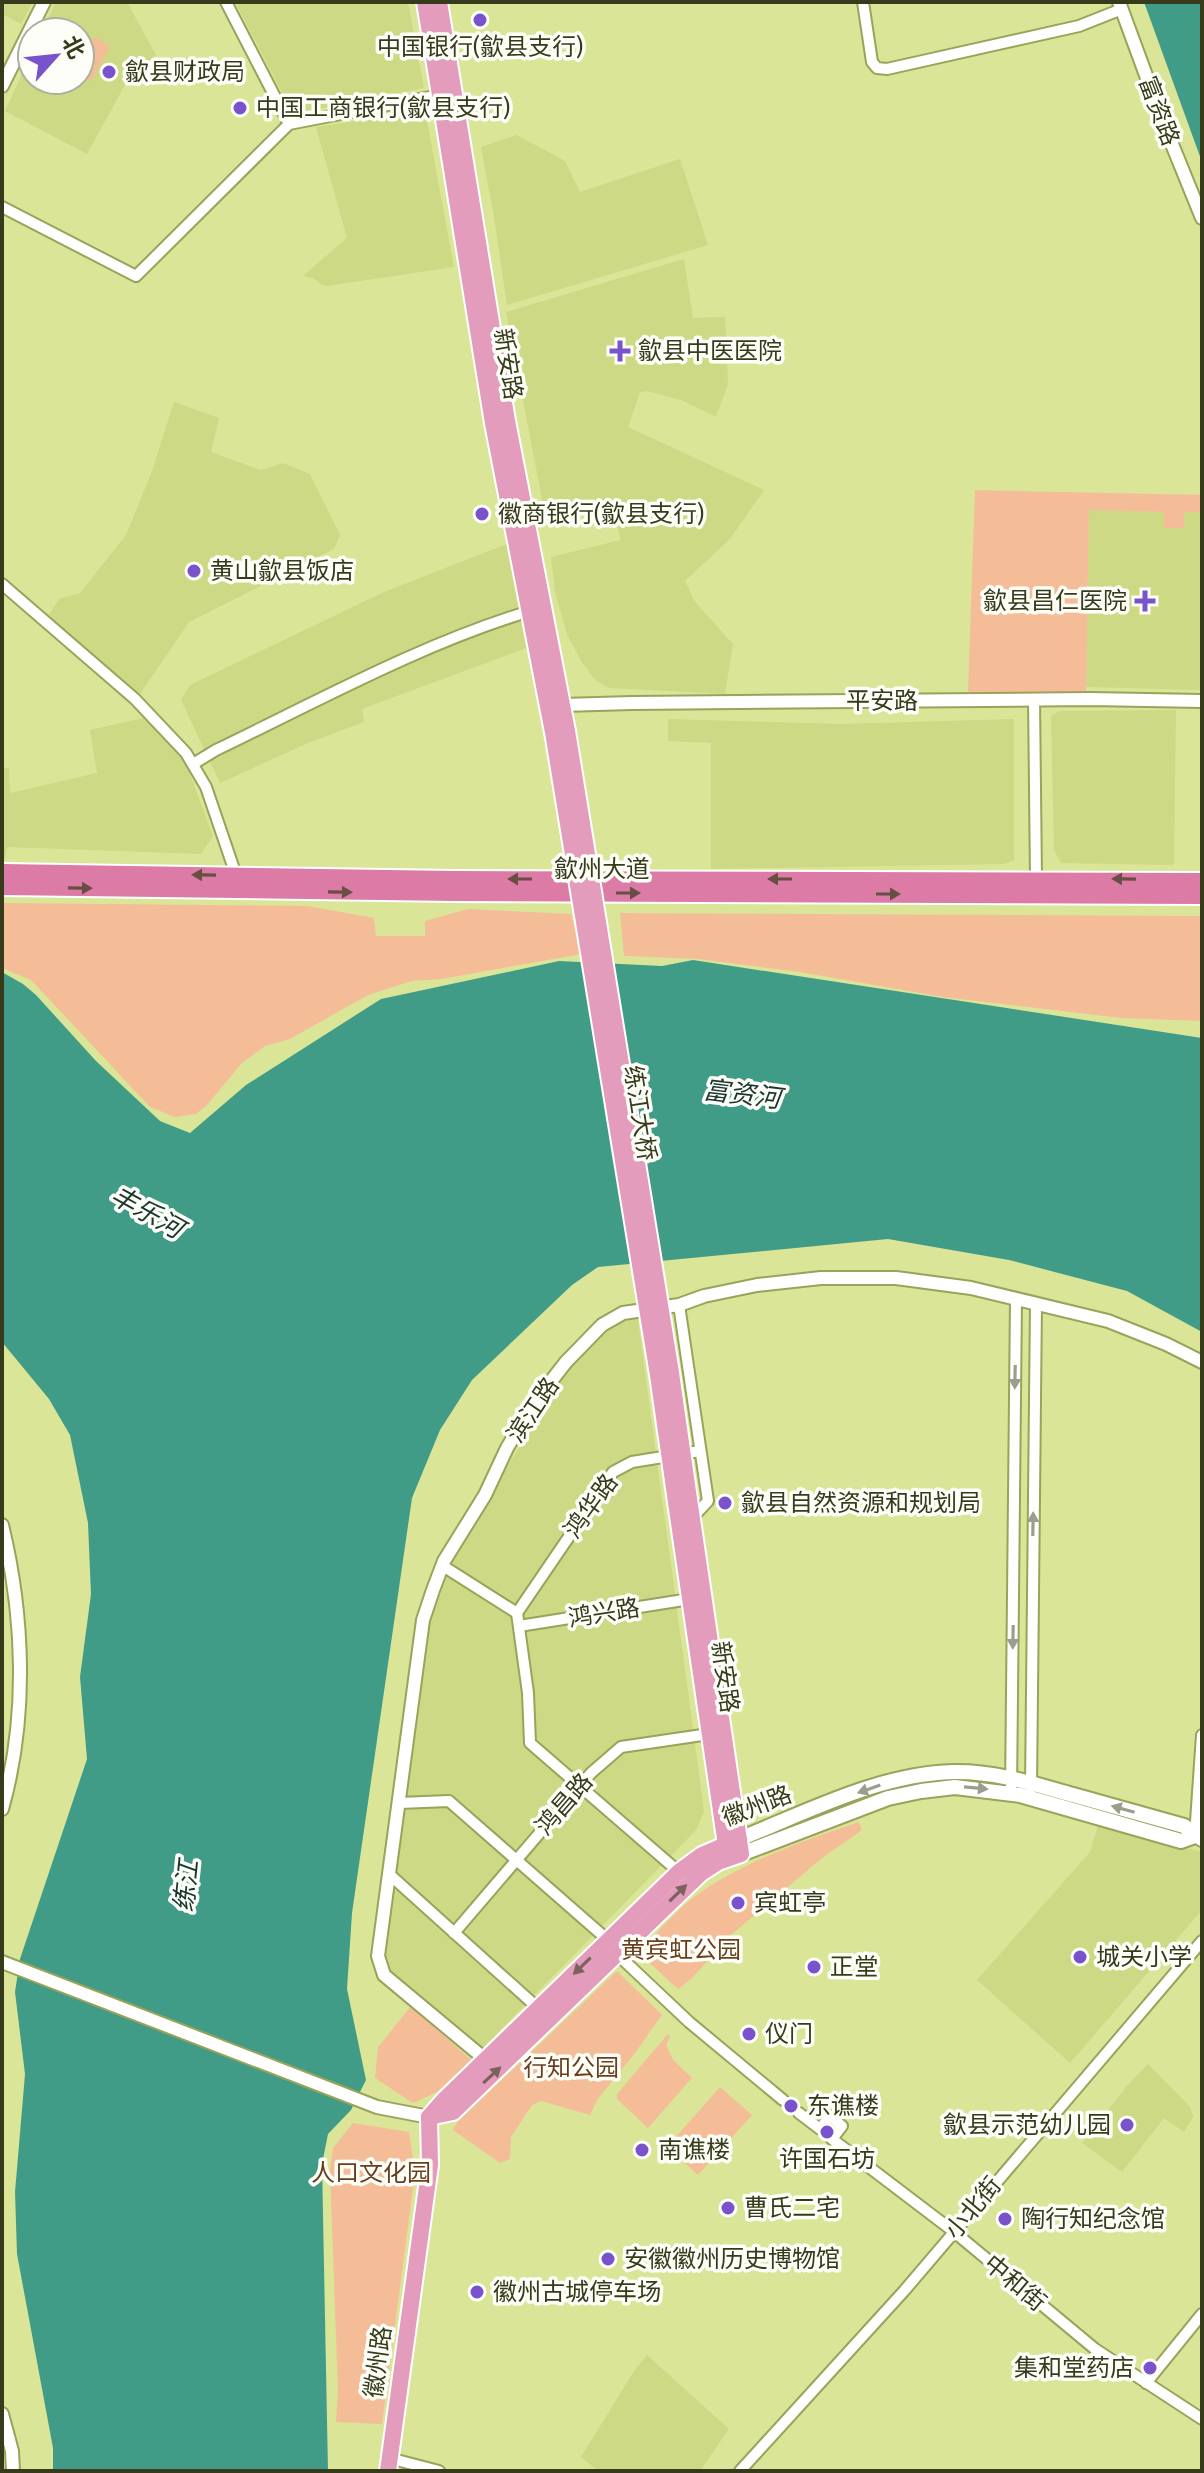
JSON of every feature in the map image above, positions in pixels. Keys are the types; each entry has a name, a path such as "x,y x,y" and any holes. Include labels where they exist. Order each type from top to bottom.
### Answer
{"highway":[{"name":"歙州大道","path":"2,872 454,879 1202,881"},
{"name":"歙州大道","path":"2,887 454,893 1202,896"}],"main road":[{"name":"新安路","path":"425,2 493,423 530,611 560,732"},
{"name":"新安路","path":"439,2 507,421 562,705 560,732"},
{"name":"练江大桥","path":"560,732 658,1375 683,1500"},
{"name":"新安路","path":"683,1500 692,1518 733,1849"},
{"name":"新安路","path":"683,1500 690,1599 709,1734 733,1849"},
{"name":"徽州路","path":"429,2117 453,2112 613,1947 679,1872 702,1855 733,1849 904,1794 955,1787 1011,1786 1031,1790 1184,1826 1198,1837"},
{"name":"徽州路","path":"388,2464 430,2165 429,2117 539,2009 733,1849"}],"street":[{"path":"2,86 44,2"},
{"path":"226,2 289,124"},
{"path":"863,2 872,62 877,68 887,69 1079,26 1120,6"},
{"name":"富资路","path":"1120,6 1202,218"},
{"path":"2,207 136,276 289,124 440,95"},
{"path":"2,584 135,699 178,743 206,787 236,875"},
{"path":"193,764 386,667 530,611"},
{"path":"1034,699 1036,879"},
{"name":"平安路","path":"562,705 1034,699 1202,701"},
{"name":"滨江路","path":"486,2060 384,1975 378,1956 423,1620 443,1566 485,1495 520,1425 566,1362 592,1333 623,1313 679,1305 704,1296 757,1285 843,1277 924,1280 1108,1321 1202,1362"},
{"path":"1011,1786 1016,1299"},
{"path":"1031,1790 1036,1303"},
{"path":"679,1305 708,1501 692,1518"},
{"name":"鸿华路","path":"517,1613 613,1472 632,1462 700,1451"},
{"path":"2,1525 17,1595 19,1655 14,1753 2,1809"},
{"path":"443,1566 517,1613 528,1693 530,1743 679,1872"},
{"name":"鸿兴路","path":"519,1626 690,1599"},
{"name":"鸿昌路","path":"454,1933 602,1761 621,1747 709,1734"},
{"path":"1198,1837 1202,1735"},
{"path":"399,1803 449,1801 613,1947 689,2022 783,2100"},
{"path":"389,1874 539,2009"},
{"name":"小北街","path":"740,2471 904,2291 1202,1941"},
{"path":"2,1962 377,2107 429,2117"},
{"name":"中和街","path":"799,2113 820,2129 830,2116 842,2126 832,2139 953,2231 1095,2349 1202,2419"},
{"path":"1146,2383 1202,2314"},
{"path":"2,2414 12,2451 13,2471"},
{"path":"388,2464 439,2471"}],"shaded area":[{"path":"2,2 33,2 25,16 16,16 16,21 2,14"},
{"name":"歙县财政局","path":"56,2 127,2 156,55 126,83 87,154 5,111 16,87 16,96 96,96 96,16 49,16"},
{"path":"235,2 408,2 424,88 296,111 289,106"},
{"path":"425,110 454,267 327,286 303,276 347,238 316,127"},
{"path":"517,135 565,161 580,192 680,159 708,245 507,305 481,147"},
{"path":"684,259 693,318 725,317 728,384 716,417 681,400 640,392 628,427 764,490 730,539 685,581 695,602 733,644 725,694 609,688 596,681 581,661 567,634 555,592 551,557 621,540 614,515 586,511 546,520 506,312"},
{"name":"黄山歙县饭店","path":"174,402 219,418 211,452 261,470 283,463 310,474 340,535 334,549 189,622 138,697 47,618 59,599 80,593 126,535 151,474"},
{"name":"歙县昌仁医院","path":"1089,510 1165,512 1184,528 1184,512 1202,512 1202,690 1086,687"},
{"path":"509,543 526,648 362,709 364,722 308,743 220,783 181,700 190,685 384,592"},
{"path":"1176,710 1174,865 1061,863 1054,850 1051,716 1059,711"},
{"path":"144,718 186,763 213,836 201,854 7,847 5,860 2,859 2,768 9,768 10,793 97,773 90,730"},
{"path":"668,719 842,724 1014,719 1014,860 1004,864 711,869 711,743 668,741"},
{"path":"638,1319 704,1811 697,1829 480,2051 388,1972 381,1949 429,1615 447,1563 572,1363 610,1323"},
{"name":"城关小学","path":"1098,1826 1202,1852 1202,1910 1070,2063 977,1980 1090,1852"},
{"name":"歙县示范幼儿园","path":"1148,2064 1190,2107 1193,2117 1184,2132 1164,2118 1122,2172 1082,2143"},
{"path":"647,2355 729,2429 700,2471 598,2471 581,2457"}],"green space":[{"path":"96,37 110,47 96,72"},
{"path":"975,490 1202,495 1202,512 1184,512 1184,528 1164,528 1164,512 1089,510 1086,694 974,694 968,691"},
{"path":"2,903 308,906 374,918 376,936 425,936 425,921 468,909 571,914 582,954 441,979 412,981 368,995 290,1039 265,1046 242,1063 196,1114 175,1117 150,1107 31,980 2,968"},
{"path":"620,913 1202,916 1202,1021 1121,1018 943,997 800,972 698,959 624,956"},
{"name":"黄宾虹公园","path":"859,1822 862,1830 822,1858 732,1934 678,1989 638,1952 684,1905 719,1881 777,1852"},
{"name":"行知公园","path":"617,1971 662,2015 597,2100 590,2115 541,2101 532,2105 511,2137 510,2159 500,2163 453,2130 458,2121"},
{"path":"411,2006 471,2060 437,2092 413,2103 375,2078 378,2047"},
{"path":"668,2034 670,2037 666,2045 673,2060 692,2078 648,2128 617,2099 617,2094"},
{"path":"720,2087 752,2115 698,2175 667,2147"},
{"name":"人口文化园","path":"353,2123 409,2132 415,2173 382,2424 336,2422 338,2391 330,2170 333,2148"}],"water":[{"path":"1144,2 1202,2 1202,162"},
{"path":"693,960 1202,1038 1202,1332 1127,1291 1009,1260 888,1239 598,1267 572,1285 472,1380 440,1430 412,1498 352,1913 347,1989 366,2080 351,2110 328,2134 322,2164 328,2471 53,2471 53,2448 17,2254 15,2192 25,2074 15,1992 20,1959 87,1759 80,1677 91,1594 88,1523 70,1435 49,1399 2,1342 2,972 36,995 96,1061 160,1121 190,1133 246,1085 381,999 559,961 662,966"}],"place":[{"name":"中国银行(歙县支行)","path":"480,20"},
{"name":"歙县财政局","path":"109,72"},
{"name":"中国工商银行(歙县支行)","path":"240,108"},
{"name":"歙县中医医院","path":"620,351"},
{"name":"徽商银行(歙县支行)","path":"482,514"},
{"name":"黄山歙县饭店","path":"194,571"},
{"name":"歙县昌仁医院","path":"1145,601"},
{"name":"歙县自然资源和规划局","path":"725,1503"},
{"name":"宾虹亭","path":"738,1903"},
{"name":"城关小学","path":"1080,1957"},
{"name":"正堂","path":"814,1967"},
{"name":"仪门","path":"749,2034"},
{"name":"东谯楼","path":"791,2106"},
{"name":"歙县示范幼儿园","path":"1127,2125"},
{"name":"许国石坊","path":"827,2132"},
{"name":"南谯楼","path":"642,2150"},
{"name":"曹氏二宅","path":"728,2208"},
{"name":"陶行知纪念馆","path":"1005,2219"},
{"name":"安徽徽州历史博物馆","path":"608,2259"},
{"name":"徽州古城停车场","path":"477,2292"},
{"name":"集和堂药店","path":"1150,2368"}],"water label":[{"name":"富资河","path":"742,1094"},
{"name":"丰乐河","path":"147,1212"},
{"name":"练江","path":"186,1886"}]}
